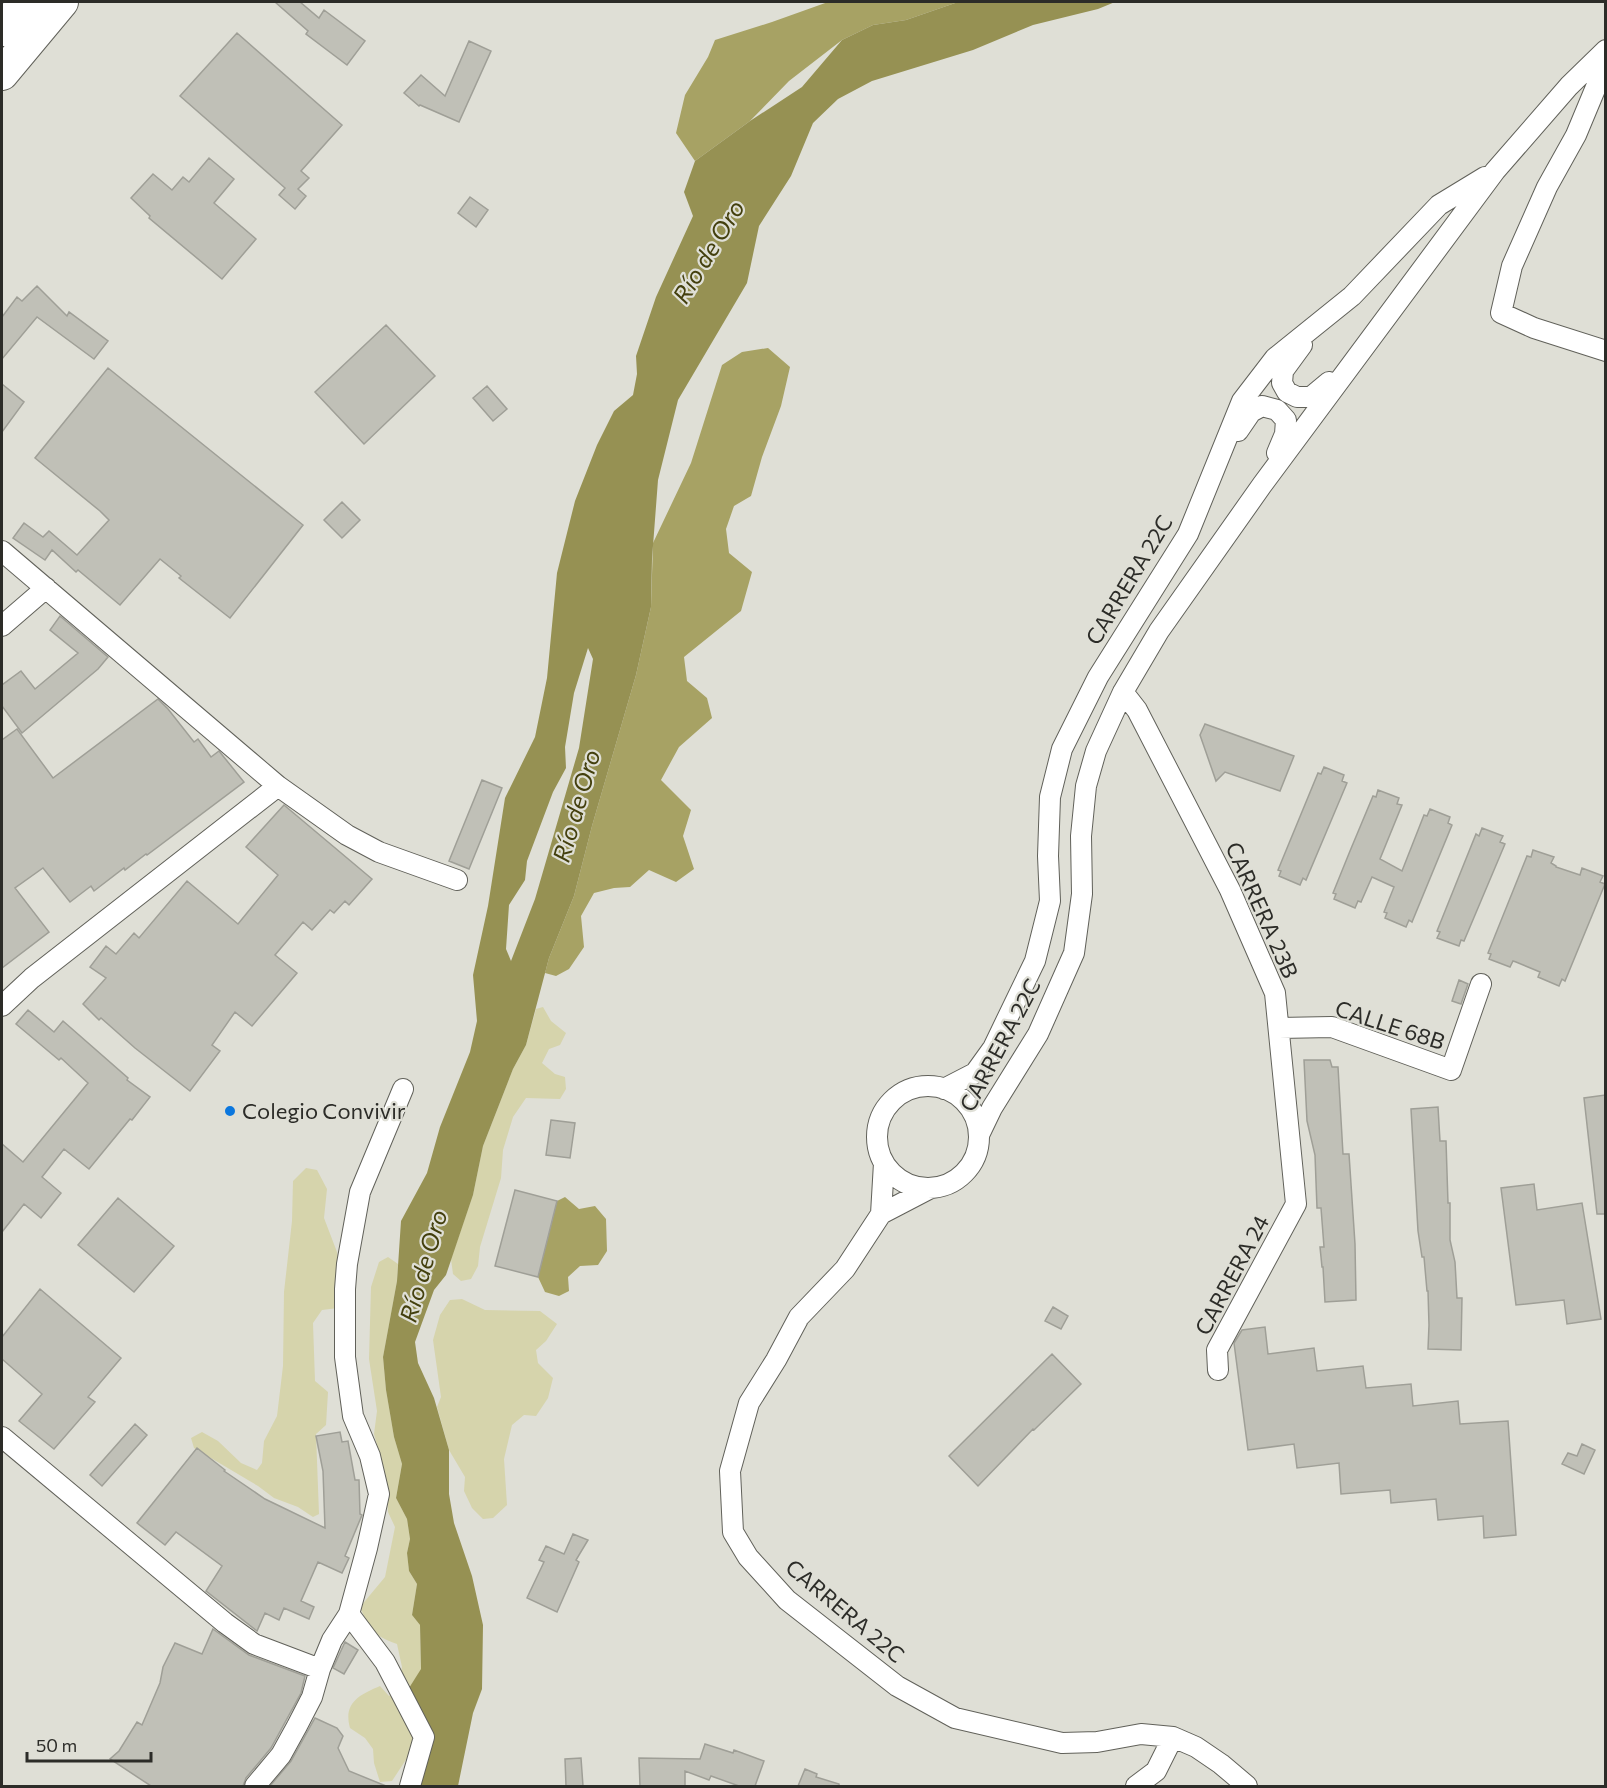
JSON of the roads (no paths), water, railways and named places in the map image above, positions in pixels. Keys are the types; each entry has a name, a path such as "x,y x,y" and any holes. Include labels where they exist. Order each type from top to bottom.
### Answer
{"highway":[{"path":"2,30 25,2"},
{"path":"2,74 62,2"}],"street":[{"name":"CARRERA 22C","path":"979,1134 992,1108 1038,1034 1074,953 1082,894 1081,836 1086,786 1096,751 1124,693 1159,631 1262,485 1495,171 1569,86 1605,50"},
{"path":"1605,63 1576,135 1547,187 1512,266 1501,313 1534,328 1605,351"},
{"name":"CARRERA 22C","path":"944,1089 975,1073 993,1048 1035,962 1050,901 1048,856 1050,796 1062,749 1098,677 1188,534 1242,401 1275,358 1352,296 1439,205 1495,171"},
{"path":"1318,324 1283,371 1282,383 1287,392 1297,397 1311,397 1352,362"},
{"path":"1217,464 1251,412 1262,406 1276,410 1286,420 1285,434 1262,485"},
{"path":"2,551 278,786 347,835 379,852 457,880"},
{"path":"2,626 46,588"},
{"name":"CARRERA 23B","path":"1124,693 1142,719 1230,890 1275,993 1296,1204"},
{"path":"2,1006 32,978 278,786"},
{"name":"CALLE 68B","path":"1279,1028 1332,1027 1451,1070 1481,984"},
{"path":"932,1086 955,1094 968,1106 977,1122 979,1134 975,1158 968,1169 949,1184 929,1189 901,1180 892,1172 884,1163 879,1152 877,1139 882,1115 897,1096 908,1090 932,1086"},
{"path":"255,1786 281,1755 312,1697 332,1640 348,1614 367,1548 379,1494 370,1456 353,1416 345,1357 345,1289 347,1264 360,1192 403,1089"},
{"name":"CARRERA 22C","path":"881,1214 884,1163"},
{"name":"CARRERA 22C","path":"929,1189 881,1214 845,1269 799,1317 749,1403 730,1471 732,1532 748,1557 787,1600 897,1686 955,1718 1062,1743 1097,1742 1141,1734 1173,1737 1221,1764 1247,1786"},
{"name":"CARRERA 24","path":"1218,1370 1217,1350 1296,1204"},
{"path":"2,1437 244,1637 254,1644 320,1669"},
{"path":"348,1614 385,1662 424,1737 410,1786"},
{"path":"1136,1786 1156,1771 1173,1737"}],"water":[{"name":"Río de Oro","path":"958,2 1115,2 1098,9 1033,25 973,50 872,81 838,99 813,123 791,176 759,226 747,283 678,400 658,480 651,607 636,675 574,896 549,958 526,1045 513,1069 483,1146 473,1195 446,1275 434,1290 415,1342 418,1363 434,1398 449,1450 449,1494 454,1523 472,1576 483,1625 482,1689 473,1713 458,1786 414,1786 432,1746 429,1732 409,1688 421,1669 420,1625 412,1615 417,1584 409,1571 407,1553 410,1539 407,1519 396,1498 402,1464 394,1437 383,1357 397,1281 401,1221 427,1173 440,1127 470,1052 477,1021 473,975 488,906 505,798 535,737 547,678 557,573 575,501 597,445 614,411 633,395 637,374 636,356 656,297 693,216 684,192 695,161 802,87 842,40 873,25 906,20","holes":["588,648 593,659 579,748 535,899 511,961 506,949 509,905 525,880 527,861 553,792 566,768 565,747 574,693"]}],"place":[{"name":"Colegio Convivir","path":"230,1111"}]}
